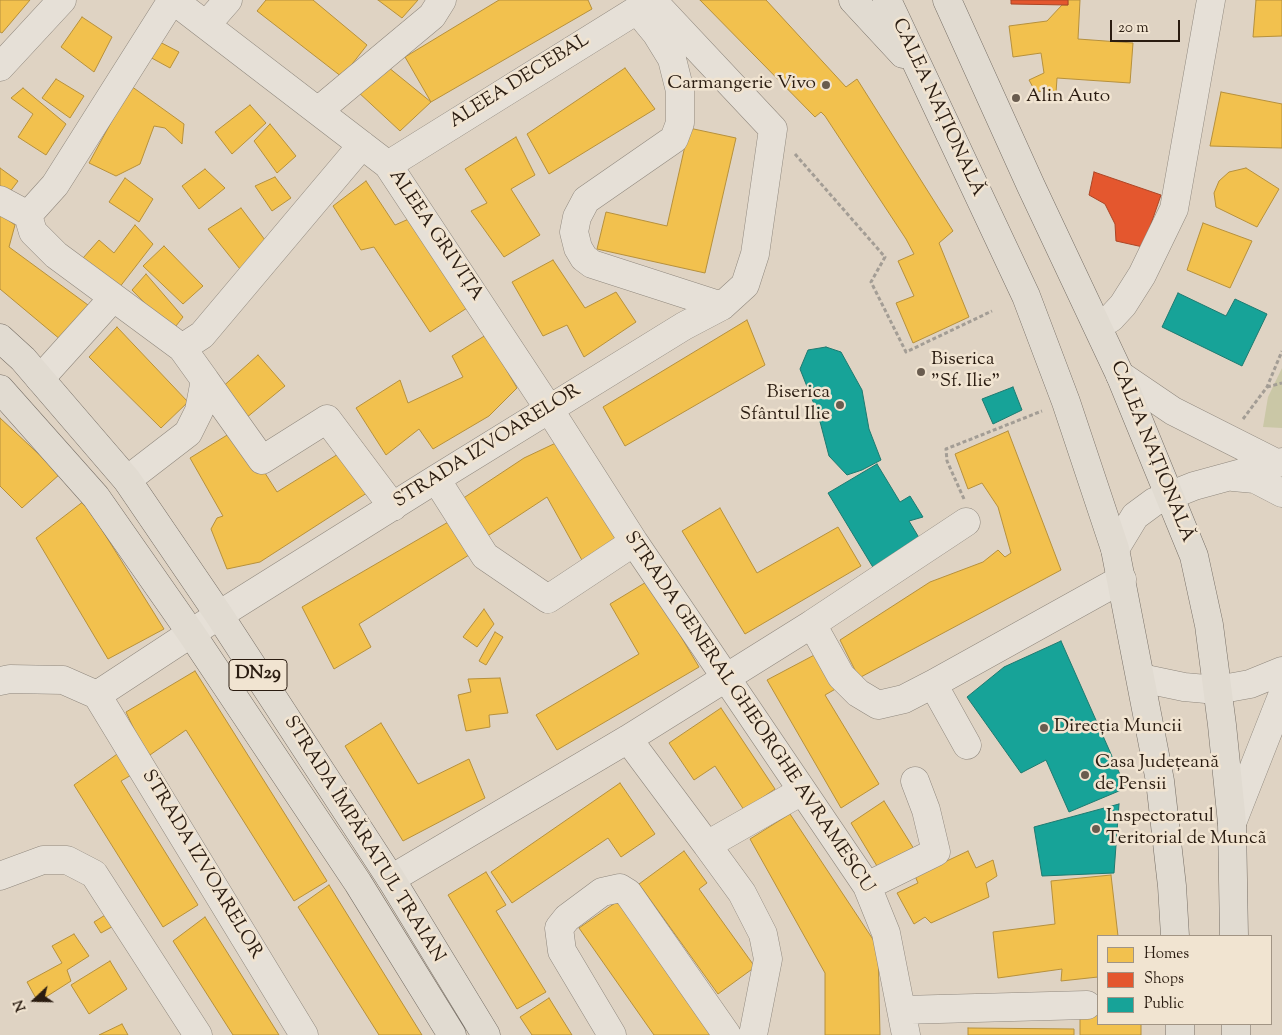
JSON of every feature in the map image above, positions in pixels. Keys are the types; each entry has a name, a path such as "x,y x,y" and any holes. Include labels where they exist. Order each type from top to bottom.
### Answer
{"main road":[{"path":"853,0 920,72"},
{"name":"CALEA NAȚIONALĂ","path":"887,0 1026,296 1066,402 1115,550 1141,678 1163,806 1175,935"},
{"name":"CALEA NAȚIONALĂ","path":"947,0 1031,186 1120,375 1194,556 1203,591 1217,690 1232,823 1234,935"},
{"name":"STRADA ÎMPĂRATUL TRAIAN","path":"0,338 40,379 127,480 219,615 391,879 486,1035"},
{"name":"STRADA ÎMPĂRATUL TRAIAN","path":"0,389 96,497 191,633 358,883 452,1035"}],"street":[{"path":"2,61 62,0"},
{"path":"28,215 55,185 172,0"},
{"name":"ALEEA GRIVIȚA","path":"172,0 207,24 388,165 549,408"},
{"path":"207,24 228,0"},
{"path":"318,111 432,16 442,0"},
{"path":"1098,326 1111,318 1123,306 1142,275 1174,209 1212,0"},
{"path":"647,3 773,129"},
{"path":"647,3 656,32 672,59 680,91 680,123 674,139 586,200 578,217 574,232 578,248 584,258 592,264 722,306"},
{"name":"ALEEA DECEBAL","path":"388,165 647,3"},
{"name":"STRADA IZVOARELOR","path":"304,1035 97,696 219,615 549,408 684,326 722,306 745,285 755,254 773,129"},
{"path":"182,348 202,335 362,145"},
{"path":"0,200 28,215 33,232 56,255 182,348 262,460 327,419 393,507"},
{"path":"40,379 114,298"},
{"path":"1120,375 1173,411 1279,462"},
{"path":"127,480 188,432 199,411 205,380"},
{"name":"STRADA GENERAL GHEORGHE AVRAMESCU","path":"549,408 634,542 867,886 886,933 904,1022"},
{"path":"1115,550 1135,516 1154,502 1170,494 1279,462"},
{"path":"1229,477 1255,479 1282,492"},
{"path":"436,479 486,556 548,599 634,542"},
{"path":"391,879 628,739 812,624 966,522"},
{"path":"812,624 841,676 858,693 878,705 904,698 933,684 1122,579"},
{"path":"1141,678 1184,687 1217,690 1250,684 1282,671"},
{"path":"0,681 10,679 63,680 97,696"},
{"path":"933,684 967,745"},
{"path":"1232,823 1282,696"},
{"path":"628,739 742,893 763,934 768,959 753,1035"},
{"path":"867,886 936,852 926,810 915,781"},
{"path":"707,845 802,791"},
{"path":"0,876 43,860 67,860 94,874 198,1035"},
{"path":"612,1035 562,951 559,928 567,918 602,892 620,888 628,893 727,1035"},
{"path":"904,1022 1087,1005"}],"path":[{"path":"773,129 885,257 871,282 906,352 992,312"},
{"path":"1240,423 1267,387 1282,350"},
{"path":"1276,364 1282,362"},
{"path":"1267,387 1282,383"},
{"path":"966,522 963,497 947,461 946,449 1066,402"}],"shaded area":[{"path":"1282,368 1282,428 1263,427 1268,397"}],"building: Homes":[{"path":"0,0 30,0 2,33 0,32"},
{"path":"266,0 313,0 367,45 342,77 257,11"},
{"path":"378,0 418,0 402,18"},
{"path":"499,0 588,0 592,9 431,102 405,57"},
{"path":"700,0 766,0 846,87 857,79 953,231 939,243 969,317 913,343 896,303 914,296 898,261 914,254 906,239 825,116 821,112 815,117"},
{"path":"1068,0 1080,0 1078,39 1133,43 1130,83 1057,78 1056,93 1035,91 1029,80 1044,73 1041,53 1013,57 1009,26 1047,21 1062,5 1068,5"},
{"path":"1256,0 1282,0 1282,36 1253,37"},
{"path":"82,17 112,37 94,72 61,47"},
{"path":"154,39 179,52 170,68 148,56"},
{"path":"383,63 431,102 400,131 357,91"},
{"path":"625,68 655,109 549,174 527,134"},
{"path":"56,79 84,96 70,118 42,98"},
{"path":"131,86 184,124 182,144 165,128 154,126 140,164 116,176 89,163"},
{"path":"23,88 66,124 46,155 18,137 33,114 11,98"},
{"path":"1221,92 1282,104 1282,148 1210,146"},
{"path":"250,105 266,123 232,154 215,132"},
{"path":"270,124 296,156 277,173 254,141"},
{"path":"689,128 736,138 705,273 597,249 606,212 667,226"},
{"path":"516,137 535,175 511,189 540,235 504,257 471,211 487,203 465,169"},
{"path":"0,168 18,181 6,197 0,193"},
{"path":"1246,168 1279,189 1257,227 1216,207 1214,193 1219,181 1229,172"},
{"path":"205,169 225,188 199,209 182,186"},
{"path":"275,177 291,198 272,211 255,186"},
{"path":"125,178 153,199 139,222 109,202"},
{"path":"366,181 395,225 411,218 467,308 430,332 374,247 361,250 333,206"},
{"path":"241,208 268,244 240,269 208,229"},
{"path":"0,214 15,225 9,247 88,305 61,340 0,289"},
{"path":"1203,223 1252,241 1230,288 1187,270"},
{"path":"135,225 153,244 119,288 83,258 99,240 114,253"},
{"path":"164,246 203,286 183,304 143,266"},
{"path":"553,260 585,308 616,292 636,322 584,357 567,325 543,336 512,282"},
{"path":"146,274 183,317 172,331 132,290"},
{"path":"747,320 765,365 625,446 603,407"},
{"path":"117,327 188,402 161,428 89,357"},
{"path":"486,335 517,388 489,416 433,449 419,429 386,455 356,408 400,380 408,403 463,377 452,356"},
{"path":"258,355 285,386 246,418 219,390"},
{"path":"0,418 60,474 22,508 0,486"},
{"path":"237,429 277,492 343,451 370,491 260,562 227,569 211,529 217,518 223,516 190,458"},
{"path":"1008,431 1061,570 859,678 840,640 930,582 983,562 998,550 1005,557 1011,553 998,507 982,483 968,489 955,454"},
{"path":"560,441 619,537 583,562 547,497 486,537 462,499 524,458"},
{"path":"84,501 164,629 108,659 36,538"},
{"path":"720,508 757,573 838,527 861,566 745,634 682,531"},
{"path":"450,521 469,555 359,624 371,647 334,669 302,607"},
{"path":"648,581 699,667 557,750 536,715 639,654 610,604"},
{"path":"484,609 494,624 477,647 463,637"},
{"path":"495,632 503,637 486,665 479,661"},
{"path":"820,652 839,687 825,695 879,784 841,808 767,680"},
{"path":"195,671 327,881 294,901 186,730 147,757 126,712"},
{"path":"500,678 508,713 489,715 490,727 466,731 458,695 471,692 468,679"},
{"path":"721,708 775,789 744,810 715,766 694,780 669,743"},
{"path":"381,723 418,784 469,759 485,798 403,841 345,746"},
{"path":"120,752 133,774 121,781 198,905 163,927 74,785"},
{"path":"620,783 655,834 621,857 608,838 512,903 491,872"},
{"path":"884,801 914,849 880,871 851,823"},
{"path":"790,814 878,947 880,1035 825,1035 825,973 750,839"},
{"path":"684,851 707,883 699,889 755,967 718,994 639,884"},
{"path":"968,851 976,868 993,860 997,876 986,883 989,897 931,923 925,917 914,924 897,893 918,883 915,876"},
{"path":"486,872 506,905 496,911 546,992 517,1009 448,895"},
{"path":"1111,875 1118,935 1097,935 1097,977 1061,981 1062,969 998,978 993,932 1055,924 1051,881"},
{"path":"329,885 422,1035 379,1035 298,907"},
{"path":"618,901 713,1035 654,1035 579,928"},
{"path":"110,912 117,924 101,933 94,922"},
{"path":"205,917 279,1035 233,1035 173,941"},
{"path":"74,934 89,956 67,970 71,981 38,1002 27,982 62,963 52,946"},
{"path":"110,961 127,989 89,1014 71,985"},
{"path":"549,998 572,1035 532,1035 520,1017"},
{"path":"1080,1014 1097,1014 1097,1025 1141,1025 1141,1035 1080,1035"},
{"path":"122,1024 128,1035 99,1035"},
{"path":"968,1028 1074,1029 1074,1035 968,1035"}],"building: Shops":[{"path":"1011,0 1068,0 1068,5 1011,4"},
{"path":"1094,172 1161,195 1143,247 1116,241 1115,224 1105,204 1089,195"}],"building: Public":[{"path":"1178,293 1226,316 1235,299 1267,314 1242,366 1162,327"},
{"name":"Biserica Sfântul Ilie","path":"826,347 841,352 862,390 869,429 881,460 847,475 829,456 818,414 800,369 808,350"},
{"path":"1013,387 1022,410 993,424 982,399"},
{"path":"877,464 900,502 910,496 923,517 909,521 921,541 874,569 828,493"},
{"name":"Direcția Muncii","path":"1061,641 1126,788 1069,812 1046,760 1021,773 967,697 1004,667"},
{"path":"1119,804 1114,873 1042,876 1034,827"}],"place":[{"name":"Carmangerie Vivo","path":"826,85"},
{"name":"Alin Auto","path":"1016,98"},
{"name":"Biserica \"Sf. Ilie\"","path":"921,372"},
{"name":"Biserica Sfântul Ilie","path":"840,405"},
{"name":"Direcția Muncii","path":"1044,728"},
{"name":"Casa Județeană de Pensii","path":"1085,775"},
{"name":"Inspectoratul Teritorial de Muncã","path":"1096,829"}]}
